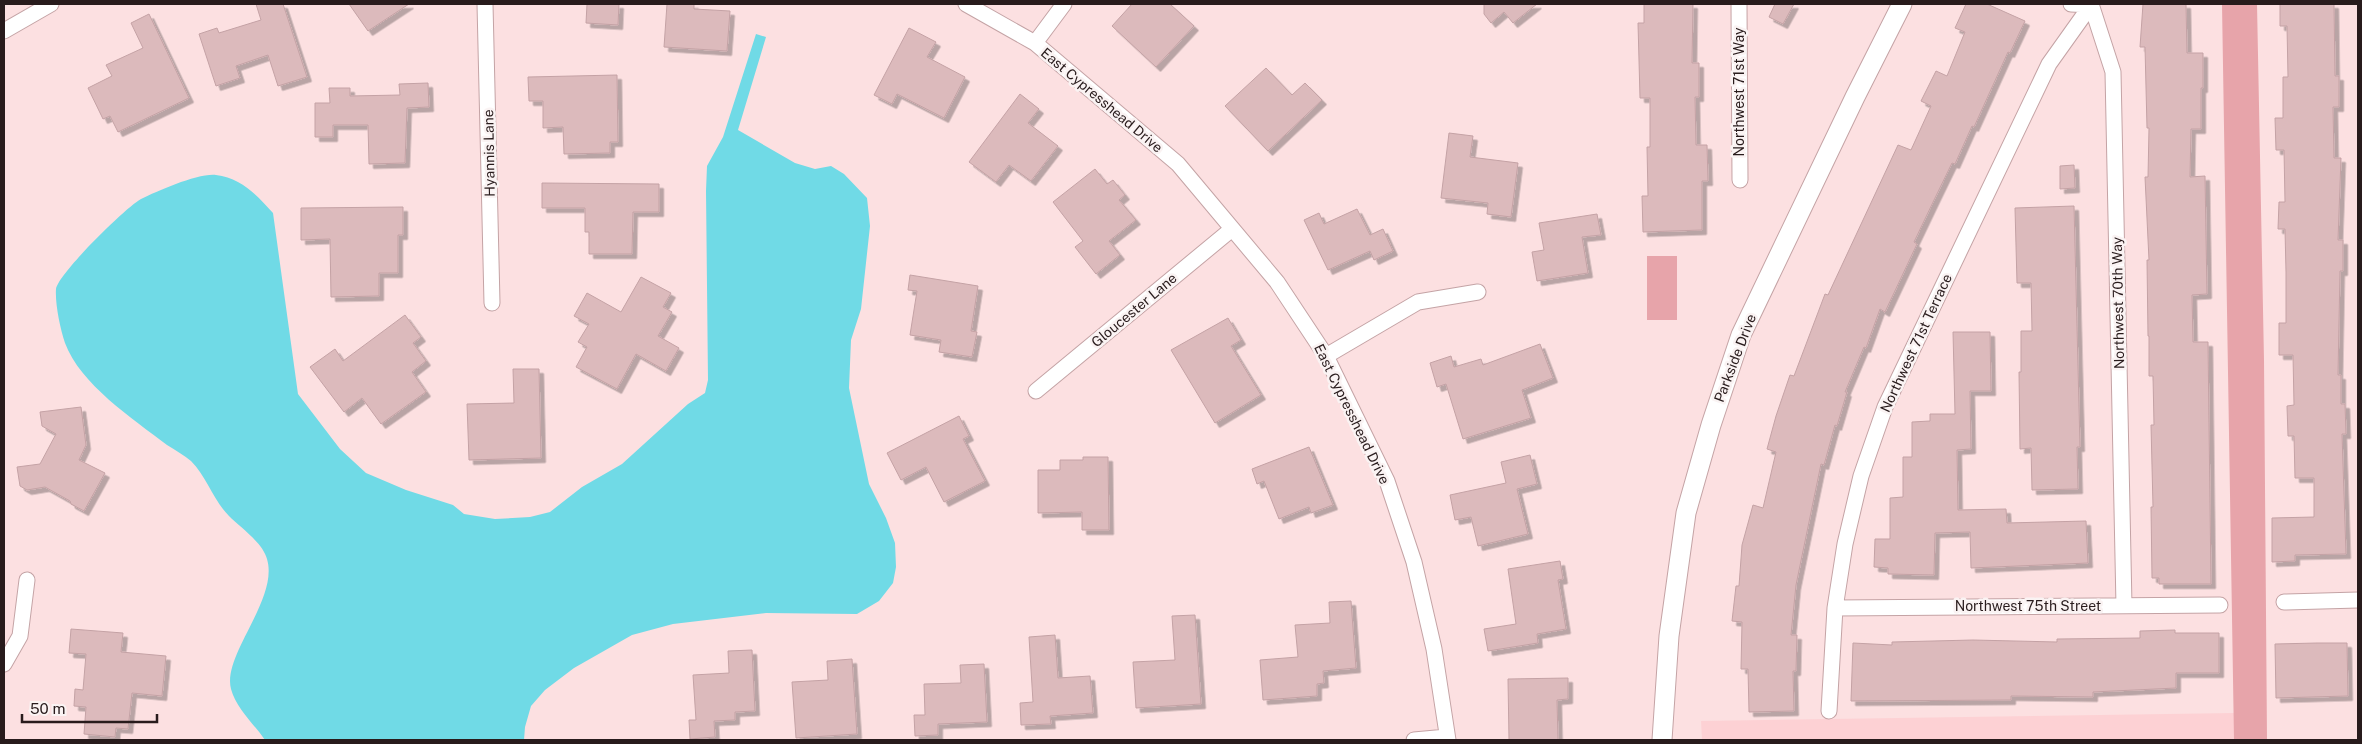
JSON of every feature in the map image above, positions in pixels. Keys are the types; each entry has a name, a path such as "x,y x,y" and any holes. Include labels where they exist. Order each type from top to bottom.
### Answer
{"street":[{"path":"4,31 51,4"},
{"name":"Hyannis Lane","path":"486,4 492,303"},
{"name":"East Cypresshead Drive","path":"966,4 1035,43 1178,164 1277,282 1326,356 1387,481 1414,562 1434,649 1448,738"},
{"path":"1035,43 1064,4"},
{"name":"Northwest 71st Way","path":"1739,4 1740,180"},
{"name":"Parkside Drive","path":"1662,740 1669,636 1686,513 1711,425 1741,335 1855,97 1902,4"},
{"path":"2071,4 2091,4"},
{"name":"Northwest 70th Way","path":"2091,4 2113,72 2124,606"},
{"name":"Northwest 71st Terrace","path":"1829,711 1835,608 1845,544 1861,476 1885,407 2049,64 2091,4"},
{"name":"Gloucester Lane","path":"1036,391 1232,228"},
{"path":"1326,356 1418,302 1478,292"},
{"path":"4,664 20,636 27,580"},
{"path":"2284,602 2358,600"},
{"name":"Northwest 75th Street","path":"1835,608 2220,605"},
{"path":"1414,740 1448,738"}],"shaded area":[{"path":"2222,4 2257,4 2264,360 2267,740 2234,740"},
{"path":"1647,256 1677,256 1677,320 1647,320"},
{"path":"2234,713 2234,740 1702,740 1701,721"}],"water":[{"path":"756,34 766,37 738,130 795,163 815,169 831,166 844,174 867,198 870,226 861,309 851,340 849,388 869,484 886,518 895,543 896,567 893,583 879,601 857,614 766,613 673,624 632,635 574,668 545,690 531,706 525,727 524,740 265,740 233,696 230,675 265,591 269,575 265,553 256,541 223,510 197,467 191,461 109,400 82,373 72,358 61,330 56,295 56,289 60,281 94,241 141,199 178,183 208,175 216,175 233,180 248,188 273,213 298,394 340,449 366,473 406,490 453,505 464,514 495,519 530,517 550,512 582,487 622,464 688,404 705,393 708,380 707,166 723,137"}],"building":[{"path":"256,4 283,4 307,77 278,86 268,55 236,66 240,78 216,86 199,34 217,28 219,33 261,20"},
{"path":"349,4 409,4 368,31"},
{"path":"587,4 619,4 618,25 586,23"},
{"path":"667,4 694,4 694,9 730,11 727,51 664,47"},
{"path":"1132,4 1170,4 1194,26 1156,67 1112,26"},
{"path":"1484,4 1537,4 1513,23 1504,12 1491,23 1484,14"},
{"path":"1644,4 1693,4 1692,63 1699,63 1699,97 1695,97 1696,145 1707,145 1708,181 1702,181 1702,230 1643,232 1642,196 1648,196 1647,147 1650,147 1650,98 1640,98 1638,23 1644,23"},
{"path":"1775,4 1794,4 1783,24 1769,17"},
{"path":"1966,4 1987,4 2025,21 2010,53 2008,52 1974,127 1972,126 1955,164 1952,163 1935,198 1914,242 1917,244 1885,312 1880,309 1866,348 1864,347 1845,392 1847,392 1837,426 1835,425 1824,465 1821,464 1796,585 1791,635 1797,635 1796,671 1793,671 1794,711 1749,712 1748,669 1741,669 1742,622 1732,621 1736,586 1739,586 1742,545 1753,505 1763,508 1776,452 1767,449 1776,416 1790,375 1794,376 1825,294 1828,295 1898,145 1911,150 1931,106 1921,101 1936,71 1947,76 1965,32 1955,28"},
{"path":"2143,4 2186,4 2187,53 2203,53 2201,129 2191,129 2190,177 2205,176 2207,294 2192,295 2193,342 2208,342 2211,584 2159,584 2159,578 2152,578 2151,425 2154,425 2153,376 2149,376 2147,260 2149,260 2145,177 2148,177 2149,128 2147,128 2145,47 2140,47"},
{"path":"2280,4 2334,4 2335,76 2339,76 2339,107 2333,107 2334,158 2341,158 2338,240 2343,240 2343,271 2340,271 2338,375 2341,375 2341,404 2345,404 2346,434 2342,434 2346,554 2295,555 2295,561 2272,562 2272,518 2314,517 2314,478 2295,478 2294,436 2288,436 2287,406 2294,405 2293,355 2279,355 2279,323 2286,323 2286,272 2285,229 2278,229 2279,202 2285,202 2284,150 2276,150 2275,118 2283,118 2283,77 2288,77 2287,26 2280,26"},
{"path":"149,14 189,98 118,132 110,116 103,119 88,88 112,76 106,65 143,48 131,23"},
{"path":"909,28 936,42 927,57 965,77 944,118 897,94 892,104 874,95"},
{"path":"1266,68 1292,95 1305,83 1322,100 1268,151 1225,106"},
{"path":"617,75 618,142 610,142 610,153 564,154 563,127 543,128 543,101 529,101 528,77"},
{"path":"428,83 429,107 407,108 405,163 369,164 368,125 333,125 333,137 315,137 315,103 330,103 329,88 350,88 350,96 400,95 399,84"},
{"path":"1020,94 1039,109 1028,123 1058,146 1031,181 1009,165 996,182 969,162"},
{"path":"1449,133 1473,136 1470,157 1518,163 1511,217 1487,214 1488,203 1441,198"},
{"path":"2074,165 2075,188 2060,189 2060,166"},
{"path":"1095,169 1107,184 1113,180 1125,195 1119,200 1136,220 1109,241 1120,255 1096,274 1075,247 1083,241 1053,202"},
{"path":"542,183 659,184 659,212 633,212 632,254 589,254 589,232 585,232 585,208 542,208"},
{"path":"2074,206 2080,447 2077,447 2078,489 2032,490 2031,448 2020,449 2019,372 2021,372 2021,331 2032,331 2031,283 2017,283 2015,208"},
{"path":"403,207 403,235 398,235 398,273 379,273 379,296 331,297 330,239 301,240 301,208"},
{"path":"1357,209 1370,235 1383,229 1393,251 1374,260 1370,251 1328,270 1304,220 1319,213 1324,224"},
{"path":"1597,214 1601,235 1582,237 1588,273 1537,281 1532,252 1544,250 1539,223"},
{"path":"910,275 978,286 971,331 977,332 972,357 939,352 941,340 910,335 917,291 908,290"},
{"path":"641,277 671,293 663,307 672,312 658,336 679,348 666,371 636,354 617,389 576,367 587,347 578,342 589,324 574,316 587,293 621,312"},
{"path":"405,315 421,337 413,343 426,361 412,372 426,392 381,424 362,398 344,412 310,367 335,349 343,361"},
{"path":"1228,318 1241,340 1231,346 1261,395 1215,423 1171,350"},
{"path":"1953,332 1990,332 1991,391 1970,391 1971,449 1957,450 1958,510 2006,509 2007,523 2086,521 2088,563 1971,568 1970,532 1935,533 1934,575 1888,574 1888,568 1874,567 1875,539 1890,539 1890,498 1903,497 1903,457 1912,457 1912,422 1930,421 1930,414 1955,414"},
{"path":"1540,344 1553,378 1522,390 1531,418 1463,439 1446,384 1437,387 1430,363 1451,356 1454,367 1481,359 1483,365"},
{"path":"513,369 539,369 541,458 469,460 467,404 514,403"},
{"path":"81,407 86,445 79,460 105,473 84,511 45,487 27,490 20,486 17,467 40,464 56,434 42,426 40,412"},
{"path":"959,416 969,436 963,439 985,481 944,502 926,467 901,480 887,453"},
{"path":"1309,447 1333,505 1311,513 1309,507 1279,519 1264,481 1257,484 1252,469"},
{"path":"1530,455 1537,484 1517,489 1528,534 1478,546 1471,517 1455,520 1450,495 1506,483 1501,462"},
{"path":"1083,457 1108,457 1109,530 1082,530 1082,512 1038,513 1038,470 1060,470 1060,460 1083,460"},
{"path":"1560,561 1563,579 1558,580 1566,629 1537,634 1538,643 1488,651 1484,629 1516,624 1508,569"},
{"path":"1351,601 1356,668 1323,671 1324,683 1317,684 1317,696 1263,700 1260,660 1298,657 1295,625 1330,623 1329,602"},
{"path":"1195,615 1201,704 1136,708 1133,662 1175,660 1172,616"},
{"path":"71,629 123,633 121,652 166,656 162,696 132,693 128,729 116,728 115,737 84,734 86,707 74,706 75,689 83,690 86,654 69,653"},
{"path":"2175,630 2175,633 2219,633 2219,673 2176,673 2176,688 2093,692 2093,697 2011,696 2011,700 1851,701 1853,643 1892,645 1892,642 1973,640 2057,642 2057,639 2140,638 2140,631"},
{"path":"1055,635 1058,678 1090,676 1093,713 1050,716 1051,724 1021,725 1020,703 1033,702 1029,637"},
{"path":"2347,643 2348,696 2276,698 2275,644"},
{"path":"752,650 755,711 735,712 735,720 714,721 715,737 690,739 689,720 696,720 693,675 729,673 728,651"},
{"path":"852,659 857,734 796,738 792,682 828,680 827,661"},
{"path":"984,664 987,722 938,724 938,735 915,736 914,715 925,715 924,684 961,683 960,665"},
{"path":"1568,678 1568,699 1557,700 1558,740 1509,740 1508,679"}]}
